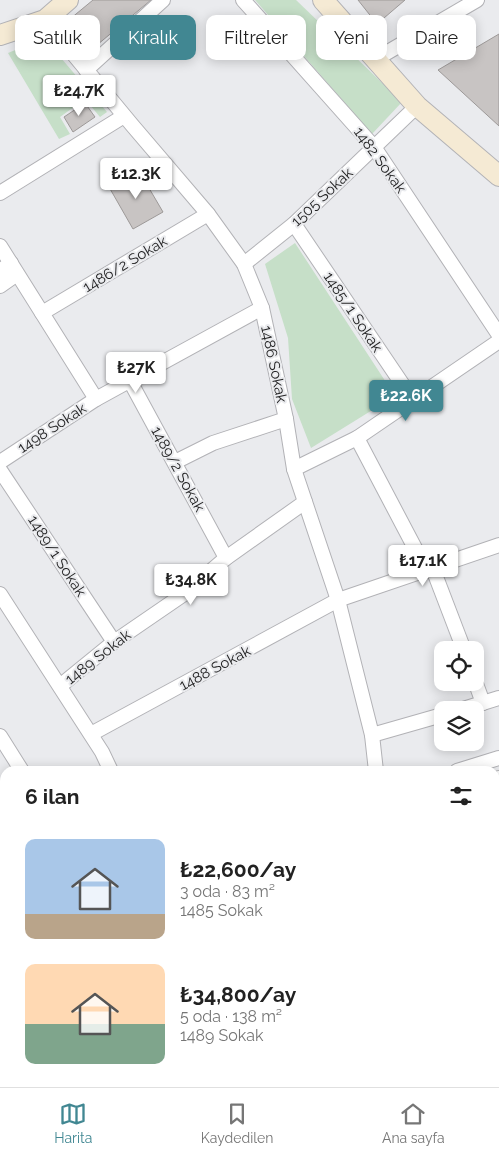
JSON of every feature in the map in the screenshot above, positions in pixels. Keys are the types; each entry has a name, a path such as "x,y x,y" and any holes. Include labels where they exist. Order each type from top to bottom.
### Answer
{"street":[{"path":"51,15 68,0"},
{"path":"86,70 164,0"},
{"name":"1482 Sokak","path":"243,0 374,147 499,335"},
{"path":"323,0 336,15"},
{"path":"387,53 477,0"},
{"path":"0,35 15,30"},
{"name":"1486 Sokak","path":"78,60 208,214 244,264 262,308 286,420 294,469 338,600 372,735 375,766"},
{"path":"377,60 417,106 499,176"},
{"name":"1505 Sokak","path":"244,264 294,224 417,106"},
{"path":"0,193 124,116"},
{"name":"1486/2 Sokak","path":"42,313 208,214"},
{"name":"1485/1 Sokak","path":"294,224 413,400"},
{"path":"0,246 9,269 42,313 96,399"},
{"path":"0,286 9,269"},
{"name":"1498 Sokak","path":"0,462 96,399 262,308"},
{"path":"294,469 357,438 499,341"},
{"name":"1489/2 Sokak","path":"130,381 226,558"},
{"path":"175,462 213,444 286,420"},
{"path":"357,438 430,570 460,641"},
{"name":"1489/1 Sokak","path":"0,470 114,642"},
{"name":"1489 Sokak","path":"60,686 114,642 184,594 226,558 305,502"},
{"name":"1488 Sokak","path":"91,734 338,600 499,546"},
{"path":"0,594 91,734 109,766"},
{"path":"484,703 499,698"},
{"path":"372,735 434,717"},
{"path":"0,736 19,766"},
{"path":"473,766 499,758"}],"green space":[{"path":"255,0 296,0 316,19 316,60 358,60 402,102 372,134 306,58 306,15 268,15"},
{"path":"15,50 15,60 63,60 107,112 100,117 85,99 60,117 70,134 59,139 8,53"},
{"path":"295,243 395,396 311,448 292,399 288,338 265,264"}],"building":[{"path":"93,0 151,0 133,15 110,15 110,34 100,42 100,15 75,15"},
{"path":"358,0 405,0 387,15 370,15"},
{"path":"499,34 499,126 438,70 455,60 476,60 476,48"},
{"path":"85,103 95,117 73,132 64,117"},
{"path":"139,171 163,212 133,229 109,187"}]}
